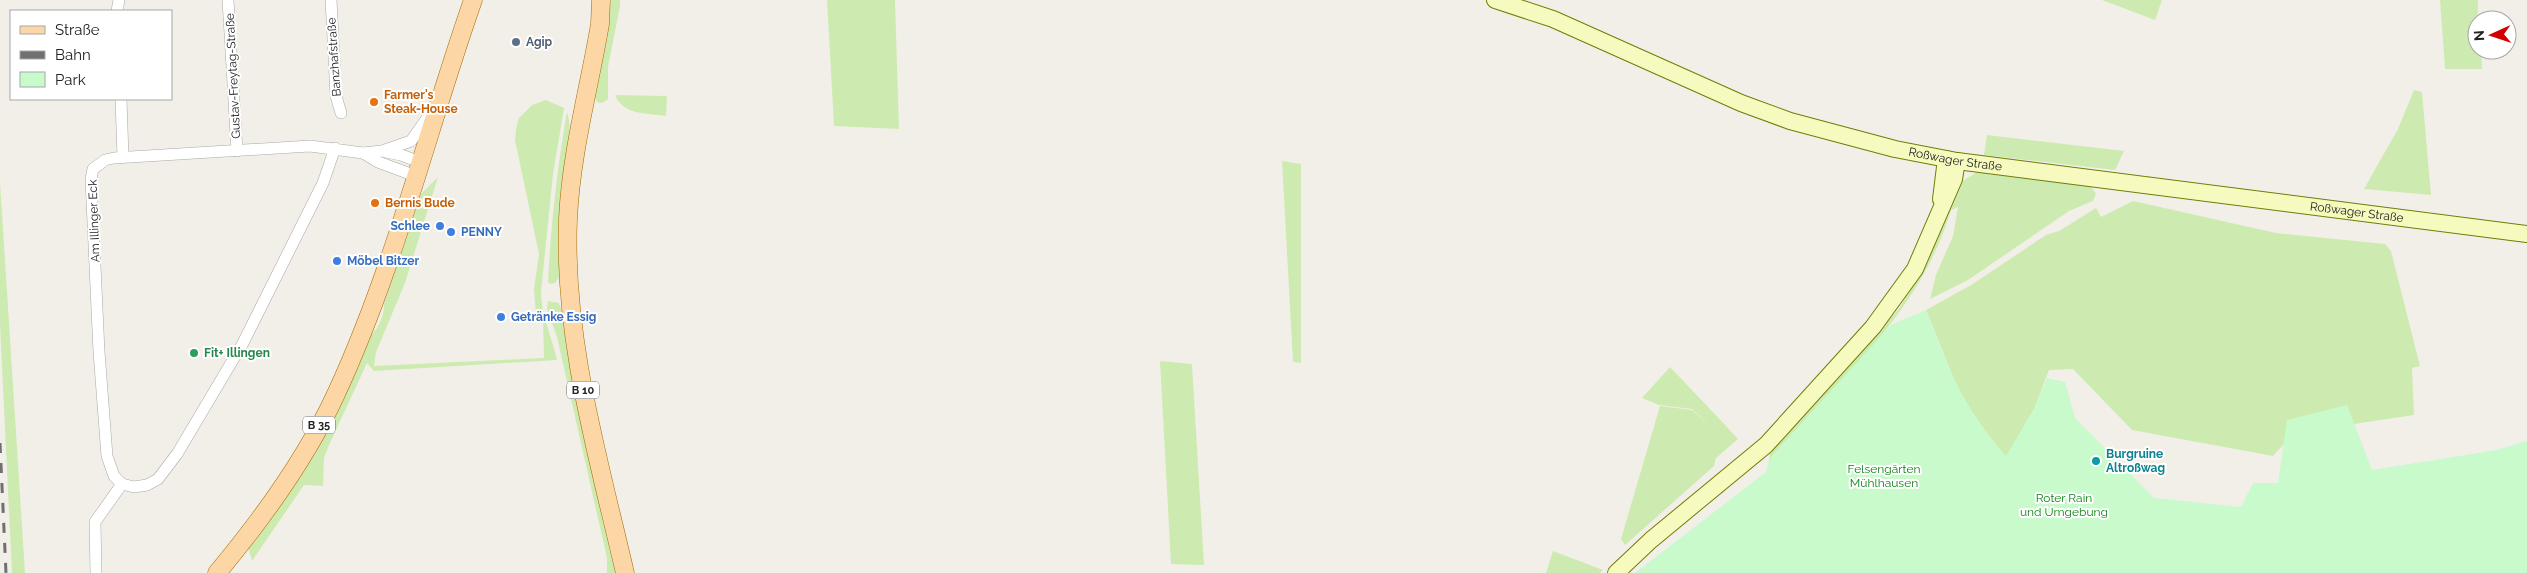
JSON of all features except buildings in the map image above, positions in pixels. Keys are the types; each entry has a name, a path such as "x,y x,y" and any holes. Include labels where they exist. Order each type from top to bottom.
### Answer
{"main road":[{"name":"B 35","path":"217,573 266,511 292,471 336,394 379,290 473,0"},
{"name":"B 10","path":"601,0 600,24 570,188 567,266 571,317 578,367 625,573"}],"street":[{"name":"Gustav-Freytag-Straße","path":"228,0 237,151"},
{"name":"Banzhafstraße","path":"331,0 336,96 341,113"},
{"name":"Roßwager Straße","path":"1495,0 1553,19 1741,103 1790,121 1876,145 1952,160 2527,234"},
{"path":"363,153 382,151 411,141 420,131 441,98"},
{"path":"121,100 123,157"},
{"name":"Am Illinger Eck","path":"122,484 114,476 107,456 98,352 91,178 93,169 105,160 123,157 310,146 363,153"},
{"path":"96,573 95,522 122,484 134,487 147,485 158,478 177,454 257,317 323,183 335,148"},
{"path":"382,151 401,155 418,169"},
{"path":"363,153 378,162 418,169"},
{"path":"1616,573 1664,530 1754,456 1854,350 1886,313 1908,282 1923,254 1941,207 1952,160"}],"green space":[{"path":"611,0 620,0 620,6 608,67 608,99 602,103 597,102 594,95 607,35"},
{"path":"827,0 895,0 899,129 834,126"},
{"path":"2102,0 2162,0 2155,20"},
{"path":"2440,0 2478,0 2478,10 2467,10 2467,60 2482,60 2482,69 2445,69"},
{"path":"2414,90 2422,92 2431,195 2364,189 2398,129"},
{"path":"615,95 667,96 666,116 629,110 619,102"},
{"path":"546,100 564,108 553,174 541,292 545,318 557,360 374,371 367,363 324,458 323,486 304,485 252,561 248,547 371,334 379,325 384,304 421,194 438,177 405,283 376,352 374,366 544,358 543,321 541,317 536,317 534,289 539,254 515,140 519,118 532,105"},
{"path":"567,112 570,131 561,188 559,277 555,283 550,284 548,282 553,218"},
{"path":"1987,135 2124,151 2115,170 1984,155"},
{"path":"1282,161 1301,164 1301,363 1293,362"},
{"path":"1977,172 2091,186 2096,194 2093,201 2069,211 1968,280 1930,299 1936,275 1953,236 1958,207 1951,210 1938,246 1900,312 1852,370 1774,454 1768,472 1770,452 1898,310 1927,262 1961,182"},
{"path":"0,182 25,573 12,573 0,325"},
{"path":"2133,201 2276,233 2385,244 2391,251 2420,366 2412,368 2414,415 2354,424 2289,438 2273,456 2132,430 2073,369 2049,370 2034,409 2006,457 1983,430 1960,394 1926,310 1971,285 2046,235 2059,231 2096,208 2101,217"},
{"path":"548,301 559,303 562,312 619,573 607,573 607,558 557,337 547,309"},
{"path":"1926,310 1950,370 1968,404 2006,456 2034,409 2047,378 2065,382 2075,418 2154,498 2241,507 2253,483 2278,483 2287,420 2347,405 2372,470 2497,450 2527,441 2527,573 1635,573 1766,472 1770,458 1891,325"},
{"path":"1160,361 1192,364 1204,565 1171,564"},
{"path":"1670,367 1738,439 1716,458 1714,466 1625,545 1621,539 1660,406 1692,410 1712,427 1692,409 1659,405 1642,398"},
{"path":"1553,551 1603,570 1600,573 1546,573"}],"railway":[{"path":"0,443 6,573"}],"place":[{"name":"Agip","path":"516,42"},
{"name":"Farmer's Steak-House","path":"374,102"},
{"name":"Bernis Bude","path":"375,203"},
{"name":"Schlee","path":"440,226"},
{"name":"PENNY","path":"451,232"},
{"name":"Möbel Bitzer","path":"337,261"},
{"name":"Getränke Essig","path":"501,317"},
{"name":"Fit+ Illingen","path":"194,353"},
{"name":"Burgruine Altroßwag","path":"2096,461"}],"park label":[{"name":"Felsengärten Mühlhausen","path":"1884,476"},
{"name":"Roter Rain und Umgebung","path":"2064,505"}]}
